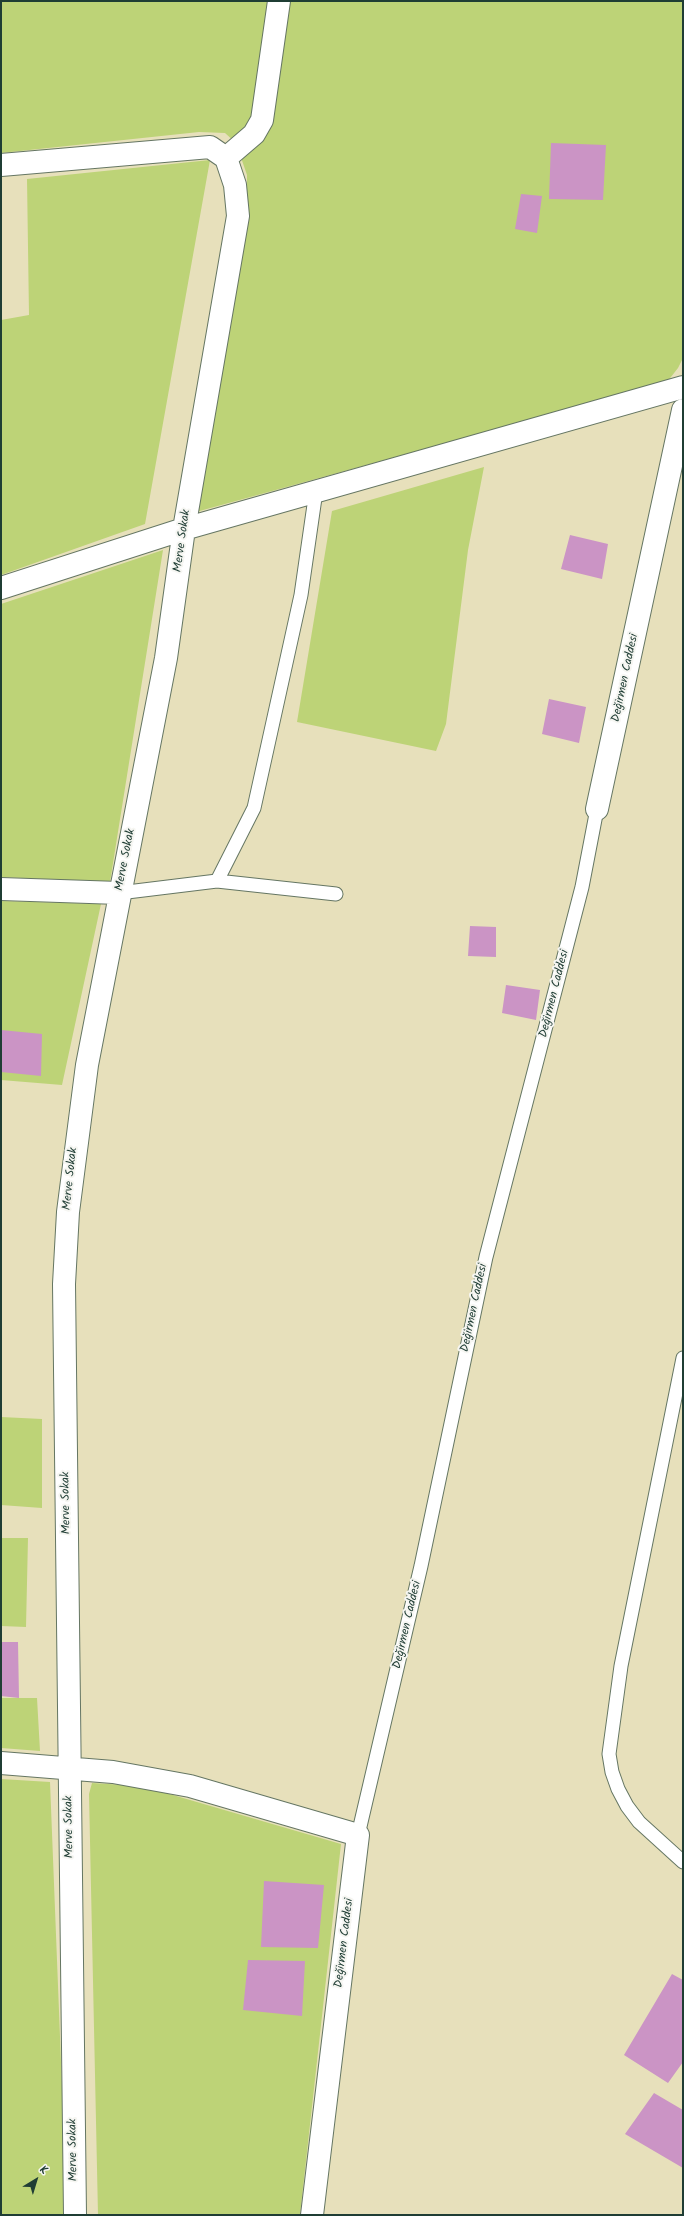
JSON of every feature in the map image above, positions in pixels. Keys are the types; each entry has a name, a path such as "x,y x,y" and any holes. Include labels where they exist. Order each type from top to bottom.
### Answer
{"street":[{"path":"1,165 210,147 226,158 254,134 262,120 279,1"},
{"name":"Merve Sokak","path":"75,2215 64,1284 68,1212 87,1065 119,893 166,658 184,529 238,216 235,185 226,158"},
{"path":"1,588 184,529 683,387"},
{"name":"Değirmen Caddesi","path":"597,809 683,410"},
{"path":"1,889 119,893"},
{"path":"1,1763 113,1772 190,1786 358,1835"},
{"name":"Değirmen Caddesi","path":"312,2215 358,1835"}],"lane":[{"path":"217,881 254,808 301,595 316,491"},
{"name":"Değirmen Caddesi","path":"358,1835 422,1566 486,1257 578,901 597,809"},
{"path":"119,893 217,881 336,894"},
{"path":"683,1358 621,1666 609,1754 612,1772 618,1789 627,1806 639,1822 683,1862"}],"green space":[{"path":"1,1 683,1 683,358 678,368 667,382 196,512 247,218 247,175 236,143 225,133 199,132 1,153"},
{"path":"210,160 145,524 1,575 1,320 29,315 27,179"},
{"path":"484,467 468,550 446,724 436,751 297,722 332,511"},
{"path":"163,550 110,882 1,877 1,604"},
{"path":"1,901 101,904 62,1085 1,1080"},
{"path":"1,1417 42,1419 42,1508 1,1505"},
{"path":"1,1538 28,1538 26,1627 1,1626"},
{"path":"1,1698 37,1698 40,1751 1,1748"},
{"path":"1,1779 50,1782 67,2215 1,2215"},
{"path":"92,1783 142,1786 341,1844 300,2215 98,2215 89,1794"}],"building":[{"path":"551,143 606,145 603,200 549,199"},
{"path":"521,194 542,196 537,233 515,229"},
{"path":"570,535 608,544 602,579 561,569"},
{"path":"549,699 586,707 579,743 542,734"},
{"path":"470,926 496,927 496,957 468,956"},
{"path":"506,985 540,990 536,1020 502,1013"},
{"path":"1,1030 42,1034 41,1076 1,1072"},
{"path":"1,1642 18,1642 19,1698 1,1696"},
{"path":"264,1881 324,1885 318,1948 261,1947"},
{"path":"248,1960 305,1961 302,2016 243,2010"},
{"path":"672,1974 683,1980 683,2062 668,2083 624,2055"},
{"path":"654,2093 683,2110 683,2168 625,2134"}]}
